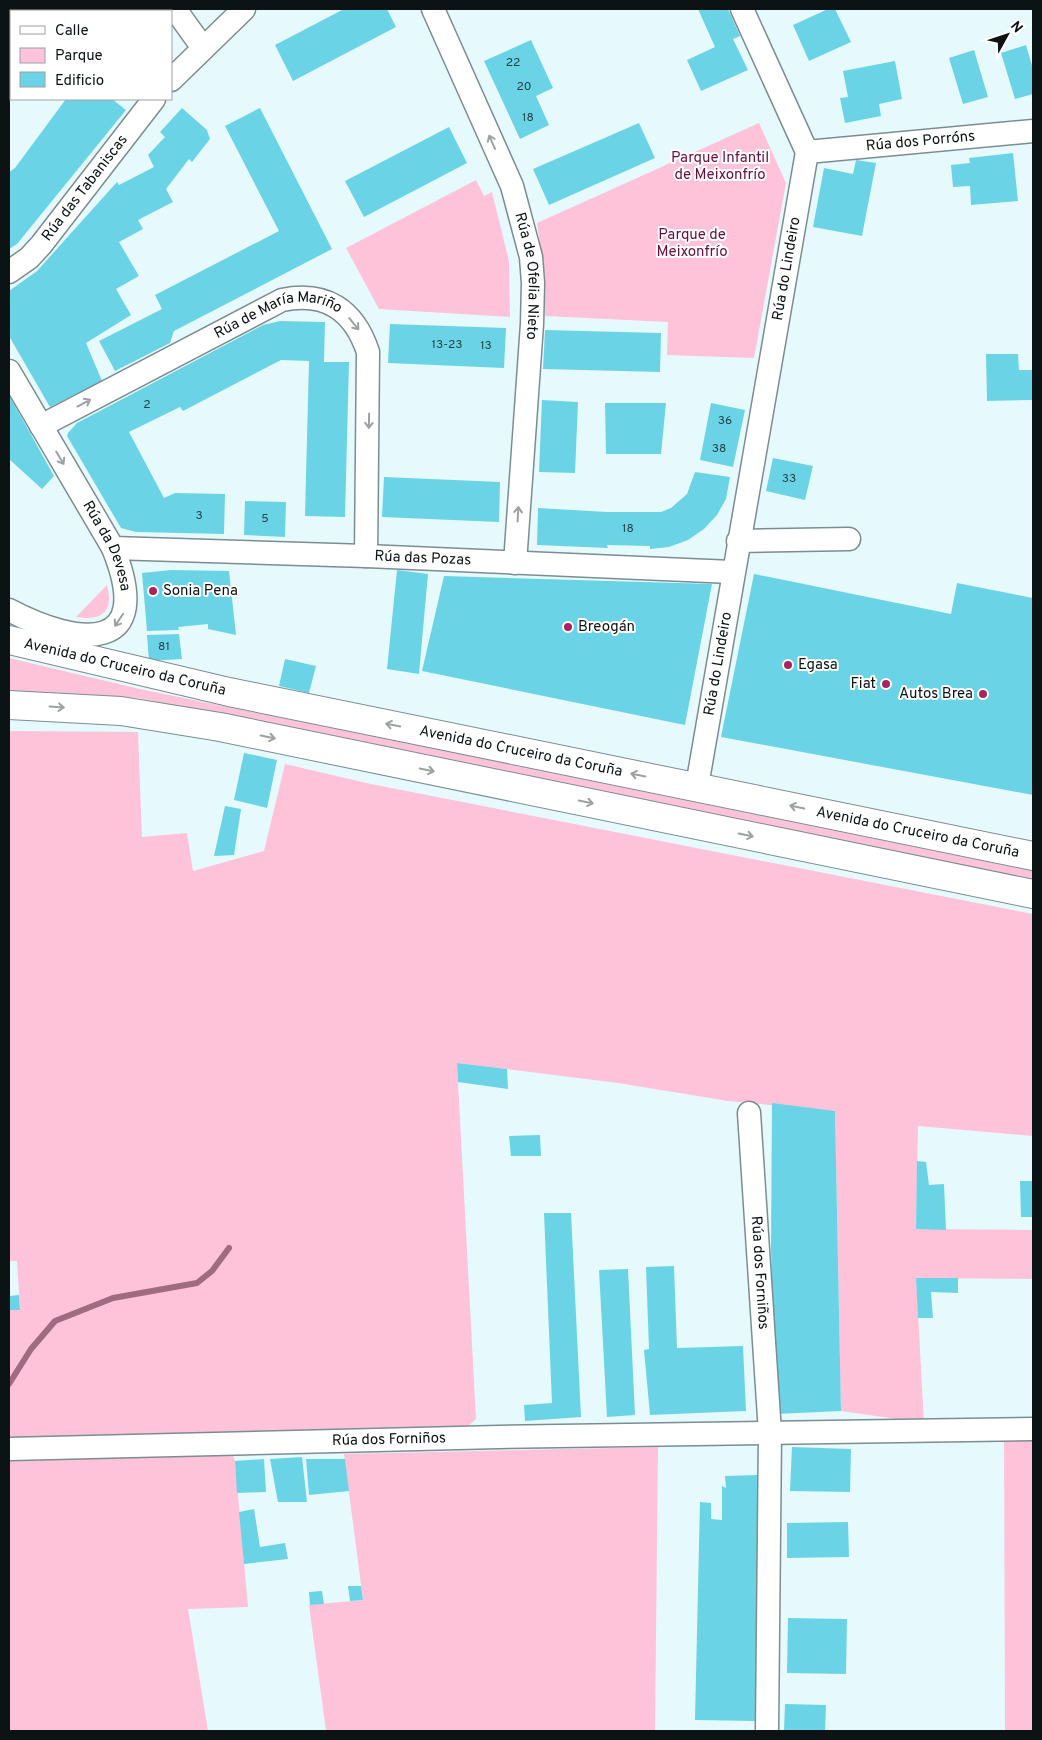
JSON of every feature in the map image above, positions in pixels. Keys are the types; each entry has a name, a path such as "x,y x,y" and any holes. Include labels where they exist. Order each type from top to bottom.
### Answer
{"main road":[{"name":"Avenida do Cruceiro da Coruña","path":"9,640 229,692 1033,856"},
{"path":"9,705 121,711 220,727 1033,894"}],"street":[{"path":"175,9 203,48"},
{"path":"172,79 244,9"},
{"name":"Rúa de Ofelia Nieto","path":"433,9 512,186 531,256 533,283 532,324 515,563"},
{"path":"742,9 807,152"},
{"name":"Rúa das Tabaniscas","path":"9,272 29,258 41,245 153,100"},
{"name":"Rúa dos Porróns","path":"807,152 1033,130"},
{"name":"Rúa do Lindeiro","path":"696,786 807,152"},
{"name":"Rúa de María Mariño","path":"41,426 282,300 299,297 318,298 335,306 350,319 362,335 368,352 366,556"},
{"name":"Rúa da Devesa","path":"9,371 113,548 125,584 126,604 119,622 109,631 87,636 70,634 38,624 9,610"},
{"path":"738,541 848,540"},
{"name":"Rúa das Pozas","path":"113,548 366,556 732,572"},
{"name":"Rúa dos Forniños","path":"749,1113 770,1433 767,1731"},
{"name":"Rúa dos Forniños","path":"9,1449 499,1437 1033,1429"}],"green space":[{"name":"Parque de Meixonfrío","path":"759,123 786,183 754,358 667,355 668,322 545,316 545,277 537,223"},
{"path":"476,180 484,196 492,192 509,261 510,317 379,309 346,248"},
{"path":"107,585 109,602 104,613 93,617 76,617"},
{"path":"9,658 140,689 1033,871 1033,880 138,698 9,691"},
{"path":"9,731 138,732 142,837 187,833 193,871 264,851 285,764 371,784 1033,914 1033,1136 918,1126 916,1229 1033,1230 1033,1279 916,1278 924,1423 841,1411 835,1111 728,1101 618,1083 457,1063 476,1419 465,1429 9,1439 9,1310 20,1309 17,1261 9,1261"},
{"path":"1033,1437 1033,1731 1005,1731 1004,1438"},
{"path":"658,1447 655,1731 326,1731 309,1605 363,1600 344,1454"},
{"path":"232,1453 235,1461 248,1607 188,1609 208,1731 9,1731 9,1459"}],"building":[{"path":"344,9 387,9 396,27 293,81 275,45"},
{"path":"698,9 728,9 740,36 733,39 748,70 701,91 687,60 715,47"},
{"path":"828,9 835,9 851,42 809,61 793,25"},
{"path":"531,40 553,88 536,96 549,125 520,139 484,61"},
{"path":"1026,45 1033,69 1033,94 1015,99 1001,53"},
{"path":"974,50 988,97 963,104 949,58"},
{"path":"895,61 902,99 879,104 881,116 845,123 840,98 848,97 843,71"},
{"path":"65,100 113,100 126,110 17,244 9,249 9,172 15,168"},
{"path":"182,108 207,130 210,139 192,162 189,159 166,189 173,202 138,220 143,229 119,242 139,276 116,289 131,315 86,343 102,381 50,407 9,336 9,291 37,271 117,182 119,185 154,167 148,155 165,137 160,132"},
{"path":"260,108 332,249 174,331 170,343 115,371 99,341 162,309 155,295 279,231 225,126"},
{"path":"639,123 655,158 549,205 533,169"},
{"path":"449,127 467,163 364,217 345,181"},
{"path":"1013,153 1018,201 971,205 970,186 953,187 951,165 970,163 969,158"},
{"path":"856,160 876,163 862,236 813,227 824,168 853,174"},
{"path":"280,321 325,322 324,362 349,362 345,517 305,516 309,361 281,360 183,411 180,407 129,432 164,498 175,493 225,494 224,534 136,532 121,528 67,436 68,433 77,423 263,325"},
{"path":"390,324 506,328 504,368 388,363"},
{"path":"545,330 661,333 660,372 543,369"},
{"path":"986,354 1018,354 1019,370 1032,370 1033,400 987,401"},
{"path":"9,395 54,476 42,489 9,459"},
{"path":"542,400 578,402 575,473 539,472"},
{"path":"605,403 666,403 661,454 606,454"},
{"path":"711,403 745,410 733,467 700,460"},
{"path":"773,458 813,466 805,500 766,491"},
{"path":"695,472 730,477 726,499 717,515 704,529 688,540 669,547 650,549 650,546 607,545 608,548 537,545 538,508 607,512 661,512 671,508 687,494"},
{"path":"384,477 500,482 499,522 382,517"},
{"path":"245,501 286,502 285,537 244,535"},
{"path":"171,570 229,571 236,635 208,629 208,624 178,627 179,630 147,631 142,573"},
{"path":"397,570 428,574 419,674 387,669"},
{"path":"754,574 951,614 957,583 1033,598 1033,795 721,737"},
{"name":"Breogán","path":"444,576 712,584 685,725 422,671"},
{"path":"179,634 182,659 149,661 147,635"},
{"path":"285,659 316,666 309,693 279,686"},
{"path":"244,753 277,760 267,808 234,800"},
{"path":"225,806 241,809 234,855 214,856"},
{"path":"457,1063 507,1069 508,1089 458,1082"},
{"path":"772,1103 835,1111 841,1411 776,1414 771,1248"},
{"path":"540,1135 541,1156 511,1156 509,1136"},
{"path":"917,1161 926,1162 929,1185 944,1184 946,1230 916,1229"},
{"path":"1020,1181 1033,1181 1033,1217 1021,1217"},
{"path":"544,1213 571,1213 581,1417 525,1421 524,1405 552,1403"},
{"path":"674,1266 677,1348 743,1346 746,1411 650,1415 644,1350 649,1349 646,1267"},
{"path":"628,1269 635,1415 607,1417 599,1270"},
{"path":"916,1278 958,1278 958,1293 931,1292 933,1318 918,1318"},
{"path":"19,1295 20,1310 9,1310 9,1296"},
{"path":"792,1447 851,1449 850,1492 790,1491"},
{"path":"302,1457 307,1502 278,1502 270,1459"},
{"path":"264,1459 266,1492 237,1493 235,1461"},
{"path":"306,1459 345,1459 349,1491 309,1495"},
{"path":"757,1475 758,1488 760,1488 755,1721 695,1720 700,1502 711,1503 711,1519 722,1520 722,1486 726,1488 725,1476"},
{"path":"254,1509 260,1547 285,1543 288,1559 244,1564 239,1512"},
{"path":"848,1522 849,1557 787,1558 787,1523"},
{"path":"348,1586 361,1586 363,1600 350,1601"},
{"path":"322,1591 324,1604 310,1605 309,1592"},
{"path":"788,1618 847,1619 846,1674 787,1673"},
{"path":"785,1704 826,1705 825,1731 784,1731"}],"waterway":[{"path":"9,1384 31,1349 55,1321 113,1298 197,1283 212,1271 229,1248"}],"place":[{"name":"Sonia Pena","path":"153,591"},
{"name":"Breogán","path":"568,627"},
{"name":"Egasa","path":"788,665"},
{"name":"Fiat","path":"886,684"},
{"name":"Autos Brea","path":"983,694"}],"park label":[{"name":"Parque Infantil de Meixonfrío","path":"720,166"}]}
